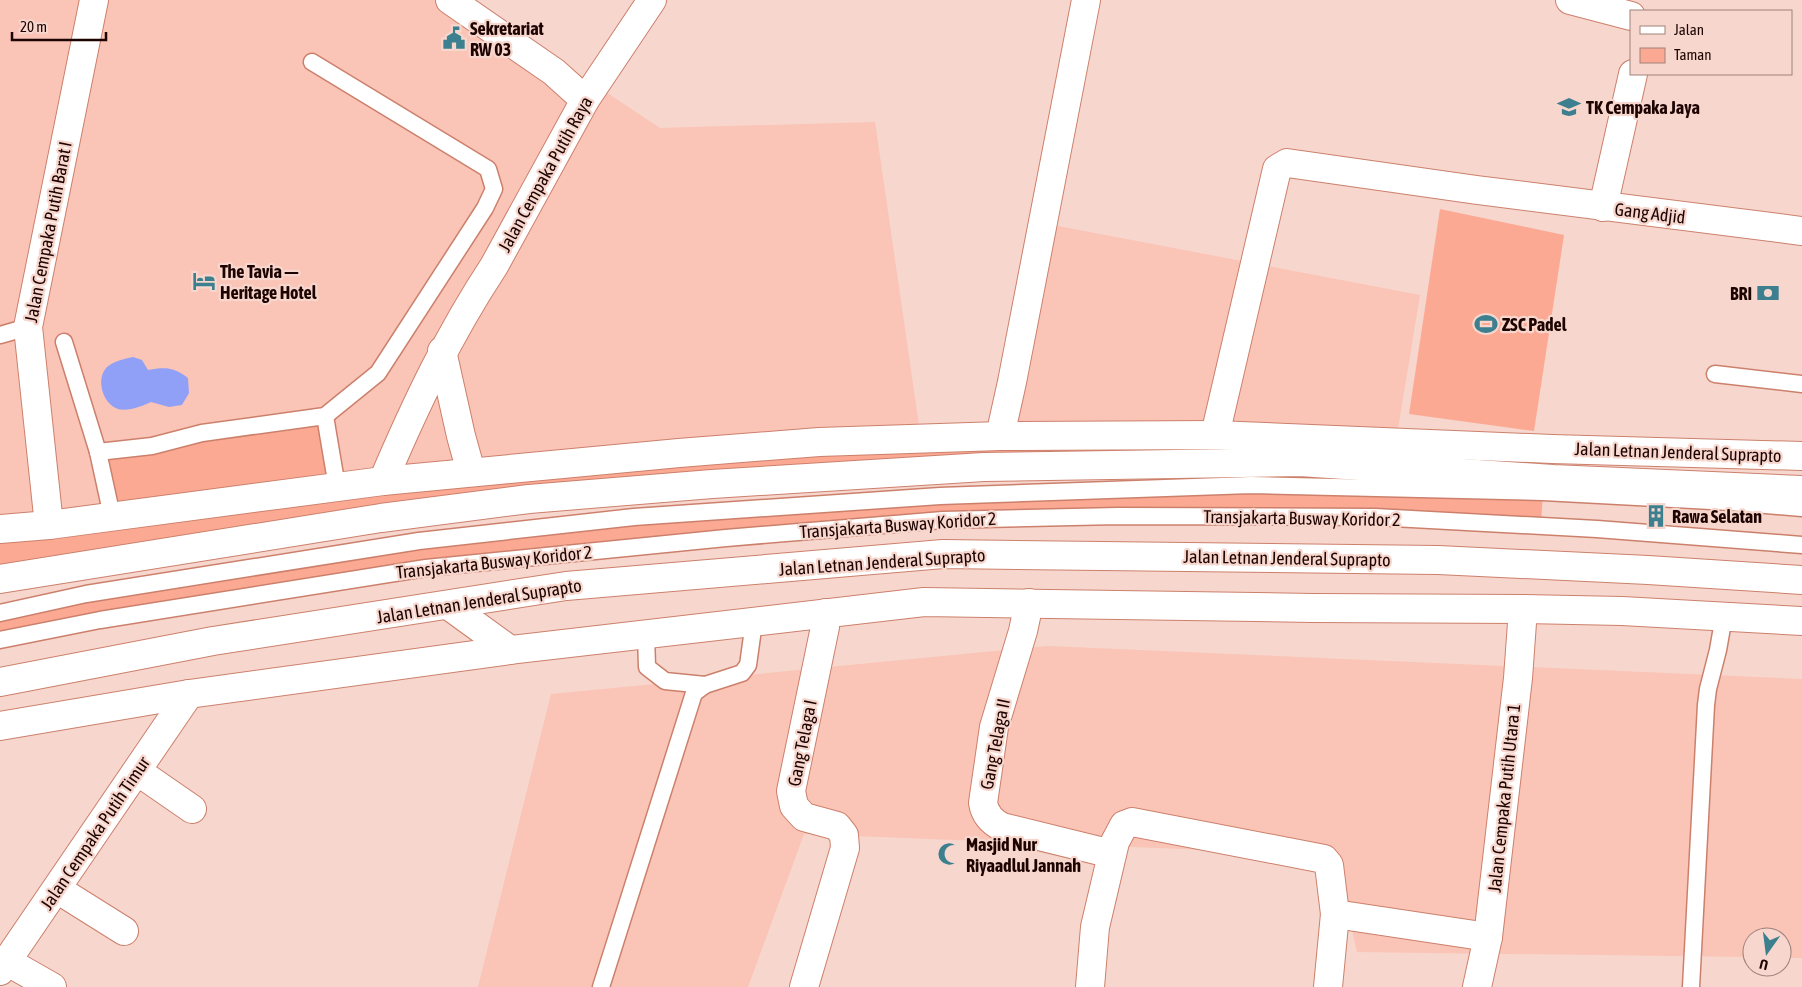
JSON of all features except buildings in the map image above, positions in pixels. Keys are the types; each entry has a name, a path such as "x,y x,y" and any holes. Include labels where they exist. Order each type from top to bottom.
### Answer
{"main road":[{"name":"Jalan Cempaka Putih Barat I","path":"49,525 28,327 94,0"},
{"path":"450,0 554,72 585,100"},
{"name":"Jalan Cempaka Putih Raya","path":"383,481 442,351 494,266 585,100 652,0"},
{"path":"1000,436 1086,0"},
{"path":"1570,0 1630,16"},
{"name":"Gang Adjid","path":"1633,75 1603,207 1802,231"},
{"path":"1214,435 1277,169 1281,166 1287,163 1603,207"},
{"path":"442,351 471,472"},
{"name":"Jalan Letnan Jenderal Suprapto","path":"0,529 49,525 383,481 679,453 819,442 1000,436 1214,435 1802,456"},
{"path":"1552,448 1553,479"},
{"path":"679,453 712,484"},
{"name":"Jalan Letnan Jenderal Suprapto","path":"0,579 410,514 529,499 712,484 984,468 1300,462 1553,479 1802,490"},
{"name":"Jalan Letnan Jenderal Suprapto","path":"0,682 213,641 566,586 944,554 1438,560 1648,570 1802,580"},
{"path":"1622,611 1648,570"},
{"path":"0,726 189,694 510,650 924,602 1622,611 1802,621"},
{"name":"Gang Telaga II","path":"1029,602 1023,631 991,742 984,803 985,812 996,824 1002,827 1112,854"},
{"path":"448,605 510,650"},
{"name":"Jalan Cempaka Putih Utara 1","path":"1477,987 1488,937 1518,678 1523,609"},
{"name":"Gang Telaga I","path":"804,987 845,848 844,834 838,826 804,817 794,806 791,791 823,637 826,613"},
{"name":"Jalan Cempaka Putih Timur","path":"4,967 189,694"},
{"path":"137,772 192,809"},
{"path":"1090,987 1096,927 1112,854 1121,828 1127,823 1132,822 1324,859 1328,865 1335,914 1328,987"},
{"path":"57,889 124,931"},
{"path":"1335,914 1488,937"},
{"path":"4,967 52,987"}],"lane":[{"path":"98,452 152,446 202,433 325,416 378,373 485,208 494,189 488,169 312,62"},
{"path":"0,334 28,327"},
{"path":"64,342 98,452 112,516"},
{"path":"1715,374 1802,384"},
{"path":"325,416 337,487"},
{"name":"Transjakarta Busway Koridor 2","path":"0,612 86,594 419,541 634,517 940,496 1251,485 1543,492 1802,508"},
{"name":"Transjakarta Busway Koridor 2","path":"0,640 100,620 426,568 718,538 943,520 1118,516 1375,517 1596,529 1802,545"},
{"path":"1691,987 1706,705 1724,616"},
{"path":"602,987 689,704 694,693 705,685 742,673 748,665 754,622"},
{"path":"646,634 647,667 665,681 705,685"}],"shaded area":[{"path":"0,0 467,0 660,128 875,122 921,439 0,529"},
{"path":"1037,222 1420,295 1396,441 1000,436"},
{"path":"1047,646 1802,679 1802,958 1792,958 1792,927 1742,927 1742,957 1357,952 1335,855 804,834 748,987 478,987 551,694"}],"green space":[{"name":"ZSC Padel","path":"1440,209 1564,235 1534,431 1409,414"},
{"path":"325,416 337,487 921,439 1552,449 1553,479 1300,462 712,484 0,583 0,529 112,516 98,452"},
{"path":"1055,492 1543,492 1541,524 1060,517 512,559 0,643 0,612 425,541"}],"water":[{"path":"133,357 142,360 148,370 169,369 188,378 189,393 182,405 169,407 151,402 135,408 122,410 108,402 102,391 103,372 107,367 119,360"}],"place":[{"name":"Sekretariat RW 03","path":"454,38"},
{"name":"TK Cempaka Jaya","path":"1569,107"},
{"name":"The Tavia — Heritage Hotel","path":"204,281"},
{"name":"BRI","path":"1768,293"},
{"name":"ZSC Padel","path":"1486,324"},
{"name":"Rawa Selatan","path":"1656,516"},
{"name":"Masjid Nur Riyaadlul Jannah","path":"949,854"}]}
